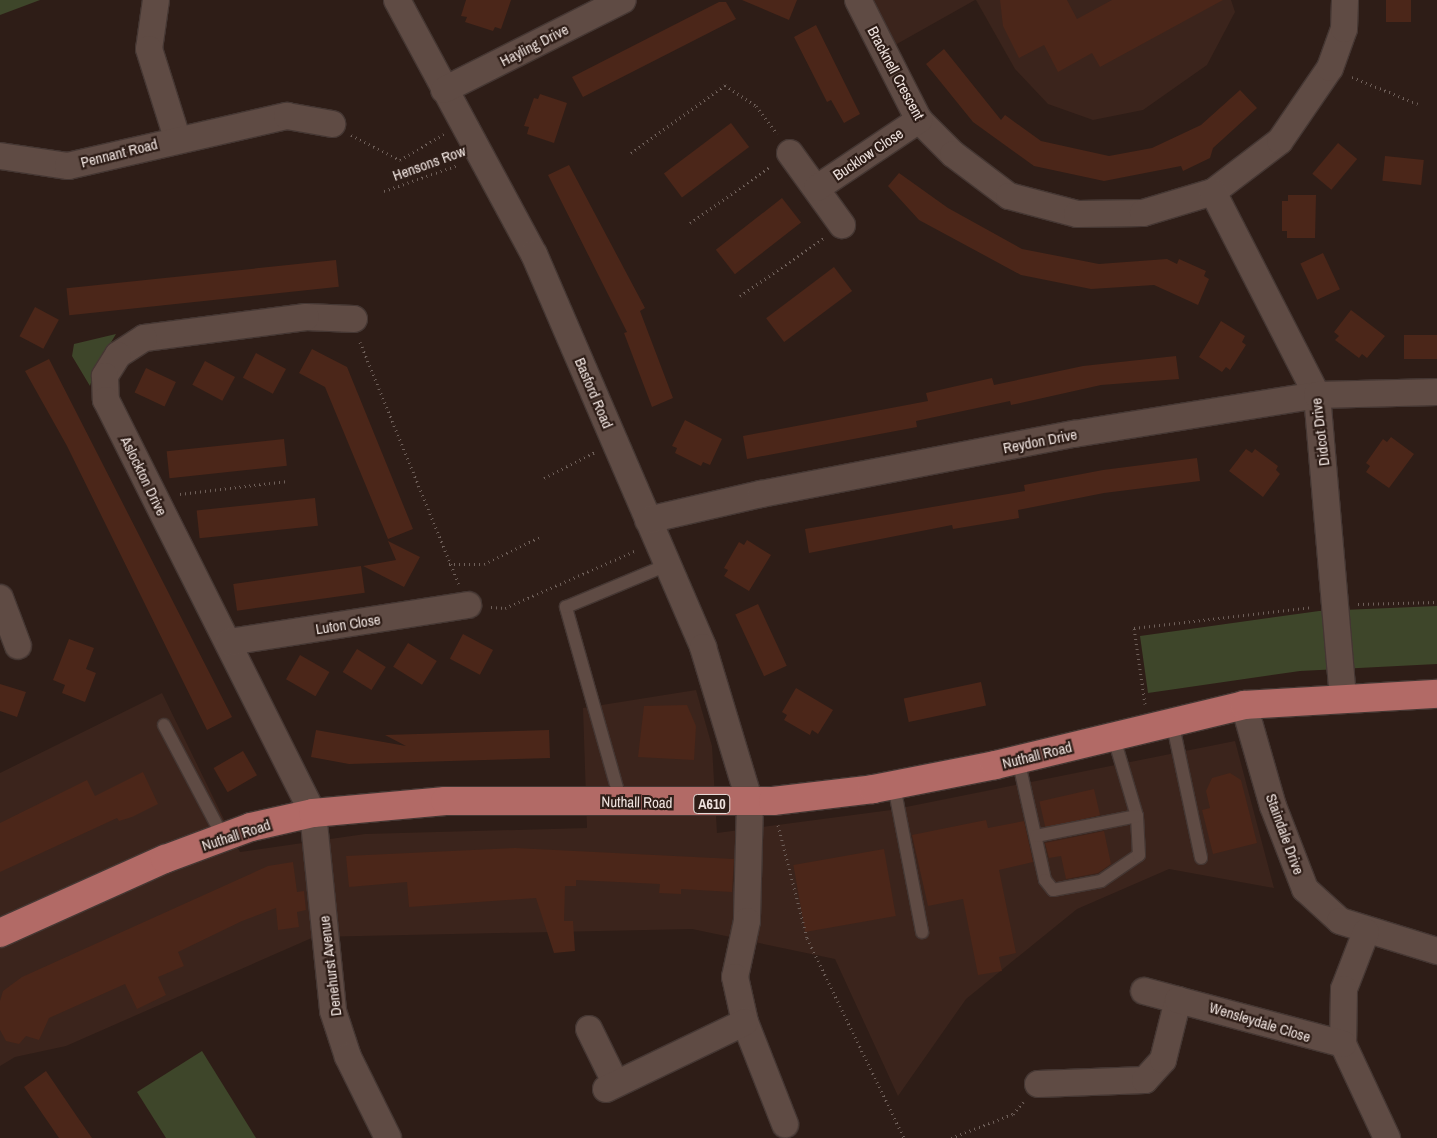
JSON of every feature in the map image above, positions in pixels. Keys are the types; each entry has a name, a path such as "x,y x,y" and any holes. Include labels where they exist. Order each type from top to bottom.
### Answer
{"highway":[{"name":"Nuthall Road","path":"0,933 223,837 313,813 445,801 761,802 894,786 1018,760 1113,735 1244,705 1343,696 1437,694"}],"street":[{"name":"Pennant Road","path":"156,0 149,49 177,138"},
{"name":"Basford Road","path":"397,0 444,90 483,156 534,254 703,647 761,802 747,921 735,977 745,1022 784,1124"},
{"name":"Hayling Drive","path":"444,90 623,0"},
{"name":"Bracknell Crescent","path":"858,0 919,120 953,154 1009,196 1077,214 1142,213 1213,192 1280,140 1330,68 1344,29 1344,0"},
{"name":"Pennant Road","path":"0,156 68,166 287,107 332,124"},
{"name":"Bucklow Close","path":"817,188 919,120"},
{"name":"Bucklow Close","path":"790,153 842,225"},
{"name":"Didcot Drive","path":"1213,192 1317,395 1338,604 1343,696"},
{"name":"Aslockton Drive","path":"313,813 229,642 106,400 104,376 118,355 144,338 306,317 354,319"},
{"name":"Reydon Drive","path":"652,531 761,494 1074,434 1317,395 1437,392"},
{"path":"0,598 18,646"},
{"name":"Luton Close","path":"229,642 468,605"},
{"name":"Staindale Drive","path":"1244,705 1273,806 1305,889 1340,922 1366,932 1437,951"},
{"name":"Denehurst Avenue","path":"313,813 333,1010 348,1057 388,1138"},
{"path":"1366,932 1344,989 1342,1044 1387,1138"},
{"name":"Wensleydale Close","path":"1144,991 1342,1044"},
{"path":"1038,1084 1145,1080 1163,1060 1178,1000"},
{"path":"589,1029 611,1086 745,1022"}],"lane":[{"path":"621,802 566,607 667,565"},
{"path":"1160,724 1201,858"},
{"path":"164,725 223,837"},
{"path":"1018,760 1045,880 1053,890 1069,889 1111,877 1139,854 1137,816 1113,735"},
{"path":"894,786 922,932"},
{"path":"1036,836 1137,816"}],"path":[{"path":"1330,68 1418,104"},
{"path":"631,153 725,85 756,106 790,153 690,223"},
{"path":"332,124 400,160 463,122"},
{"name":"Hensons Row","path":"384,191 483,156"},
{"path":"740,296 842,225"},
{"path":"354,319 448,564 468,605 505,608 652,531"},
{"path":"544,478 614,442"},
{"path":"154,497 288,481"},
{"path":"448,564 484,564 542,536"},
{"path":"1160,724 1134,628 1338,604 1437,602"},
{"path":"761,802 807,938 904,1138"},
{"path":"952,1138 1013,1114 1038,1084"}],"shaded area":[{"path":"864,0 975,0 888,49"},
{"path":"976,0 1231,0 1235,12 1207,65 1143,110 1093,120 1048,104 1015,69"},
{"path":"696,690 712,746 717,833 891,810 1235,741 1274,888 1169,869 1077,909 966,999 898,1096 835,959 692,929 314,937 66,1046 15,1057 0,1066 0,773 162,693 240,852 365,834 587,828 583,708"}],"green space":[{"path":"0,0 40,0 0,15"},
{"path":"116,334 95,369 90,386 72,356 74,344"},
{"path":"1437,606 1437,664 1300,671 1148,693 1140,636 1319,611"},
{"path":"202,1051 256,1138 166,1138 137,1092"}],"building":[{"path":"466,0 511,0 501,29 495,27 493,31 465,22 467,17 461,16"},
{"path":"742,0 797,0 789,20"},
{"path":"1000,0 1067,0 1077,19 1112,0 1223,0 1100,67 1092,53 1058,72 1044,45 1019,58 1003,26"},
{"path":"1386,0 1411,0 1411,22 1386,22"},
{"path":"719,2 726,2 736,19 583,97 572,77"},
{"path":"816,25 860,114 844,123 831,100 827,102 794,37"},
{"path":"944,49 1001,120 1005,115 1041,141 1109,156 1152,148 1201,125 1240,90 1257,108 1213,148 1210,158 1183,171 1181,166 1104,181 1034,166 973,122 926,64"},
{"path":"540,94 567,103 554,143 527,134 529,127 524,126 534,98 538,99"},
{"path":"731,123 749,147 682,198 664,174"},
{"path":"1338,143 1357,159 1331,190 1312,174"},
{"path":"1385,156 1424,160 1421,185 1382,181"},
{"path":"569,165 645,308 640,311 673,398 652,407 624,333 627,332 548,175"},
{"path":"899,173 948,208 1022,249 1099,264 1167,259 1177,264 1179,259 1206,271 1204,276 1209,279 1198,305 1154,285 1091,289 1021,275 919,220 888,186"},
{"path":"1288,195 1316,195 1315,238 1287,238 1287,231 1282,231 1282,201 1288,201"},
{"path":"782,198 801,222 735,274 716,250"},
{"path":"1323,253 1340,289 1317,300 1300,264"},
{"path":"336,260 339,287 69,315 66,288"},
{"path":"834,267 852,291 784,342 766,318"},
{"path":"35,307 59,320 43,349 20,336"},
{"path":"1351,310 1385,336 1367,358 1362,354 1359,358 1335,340 1339,336 1334,332"},
{"path":"1221,321 1245,336 1242,342 1246,345 1230,370 1226,367 1222,372 1199,357"},
{"path":"1404,335 1437,335 1437,359 1404,359"},
{"path":"312,349 347,367 413,529 388,539 325,387 299,373"},
{"path":"256,353 286,369 273,394 243,378"},
{"path":"1176,356 1179,379 1101,385 1011,405 1010,401 916,421 917,427 747,459 743,436 928,401 926,393 992,378 994,385 1083,366"},
{"path":"49,359 232,717 207,730 67,446 25,371"},
{"path":"205,361 235,377 222,401 192,385"},
{"path":"146,368 176,382 164,406 135,392"},
{"path":"685,420 722,439 710,465 703,462 701,466 675,453 677,448 672,446"},
{"path":"1391,437 1414,454 1389,488 1366,472 1370,466 1366,463 1383,439 1387,442"},
{"path":"284,439 287,466 169,478 167,451"},
{"path":"1246,449 1252,453 1255,449 1278,466 1276,470 1280,474 1263,497 1229,471"},
{"path":"1197,458 1200,481 1104,493 1018,510 1019,518 953,529 952,525 809,553 805,529 1025,491 1024,485 1103,470"},
{"path":"315,498 318,526 200,538 197,510"},
{"path":"747,540 771,555 749,591 724,576 728,570 724,568 739,542 744,545"},
{"path":"388,541 420,557 404,587 363,566 396,560"},
{"path":"361,566 365,593 237,611 233,584"},
{"path":"758,604 787,666 764,676 735,615"},
{"path":"463,634 493,650 480,675 450,659"},
{"path":"69,639 94,648 86,669 96,673 85,702 62,693 65,685 53,680"},
{"path":"408,643 437,661 422,685 393,667"},
{"path":"357,649 386,667 372,690 343,672"},
{"path":"300,655 329,672 315,696 286,679"},
{"path":"981,682 986,705 909,722 904,698"},
{"path":"0,684 26,692 17,717 0,711"},
{"path":"796,688 833,710 818,734 812,730 810,735 784,720 787,715 782,712"},
{"path":"687,705 696,726 694,760 638,757 644,706"},
{"path":"316,730 406,746 385,735 549,730 550,758 349,764 311,757"},
{"path":"243,751 257,775 228,792 214,768"},
{"path":"143,772 158,804 132,817 119,821 117,818 0,872 0,823 87,780 95,796"},
{"path":"1230,773 1241,780 1257,843 1213,854 1202,810 1210,808 1206,791 1212,778"},
{"path":"1094,789 1100,815 1046,828 1039,802"},
{"path":"986,820 988,828 1024,821 1033,862 999,870 1016,953 999,957 1002,971 978,975 963,899 928,906 912,835"},
{"path":"1104,831 1111,864 1098,873 1066,879 1061,856 1049,858 1045,843"},
{"path":"515,848 734,859 732,892 681,889 681,894 659,893 660,884 576,880 576,886 565,886 564,921 573,921 575,951 554,953 536,898 409,907 407,882 349,887 346,856"},
{"path":"884,849 896,916 805,932 793,865"},
{"path":"293,862 297,892 304,891 306,910 297,912 299,927 278,930 276,908 242,921 178,952 184,966 158,977 166,995 137,1009 125,984 49,1018 39,1040 26,1036 19,1044 6,1041 0,1030 0,1001 3,991 22,977 268,866"},
{"path":"46,1071 92,1138 59,1138 24,1087"}]}
